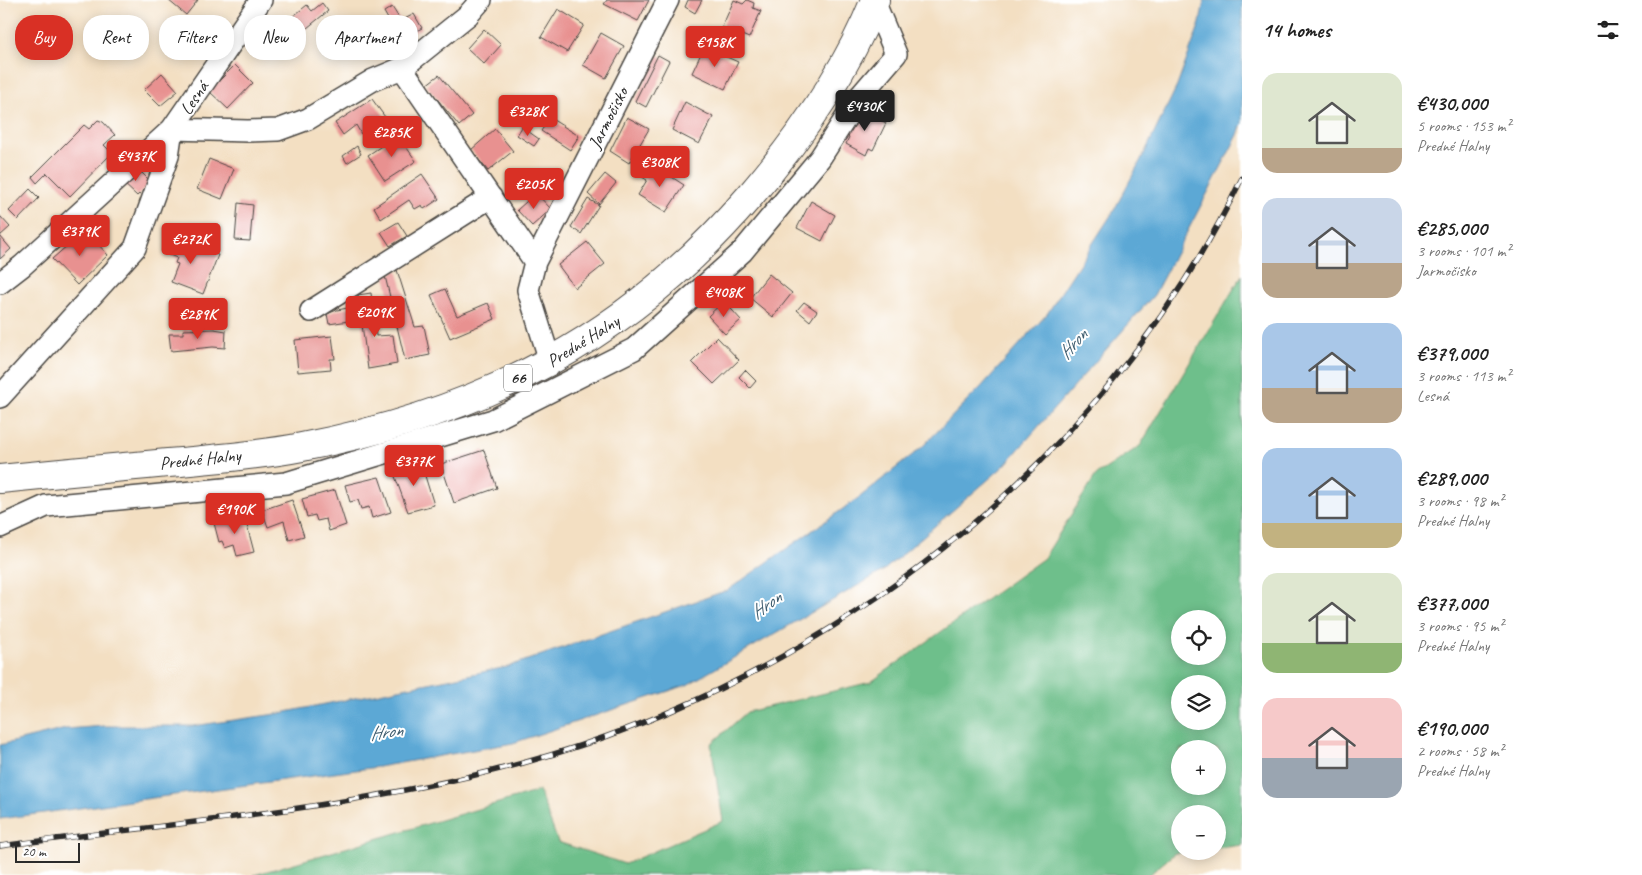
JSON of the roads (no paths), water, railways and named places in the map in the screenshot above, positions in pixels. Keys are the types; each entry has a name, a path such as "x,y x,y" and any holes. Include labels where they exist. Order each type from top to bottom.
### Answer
{"main road":[{"name":"Predné Halny","path":"0,479 266,452 338,440 389,427 454,406 498,388 550,362 589,339 661,287 729,221 763,181 818,106 858,38 875,1"}],"street":[{"name":"Lesná","path":"0,283 22,266 172,129 261,0"},
{"path":"0,397 135,248 168,156 172,129 278,130 308,119 374,80 402,68 468,14 481,0"},
{"name":"Jarmočisko","path":"550,362 528,290 535,262 668,0"},
{"path":"0,527 46,506 286,483 492,420 634,349 742,252 820,158 860,96 896,54 875,1"},
{"path":"402,68 535,262"},
{"path":"311,311 491,197"}],"water":[{"name":"Hron","path":"1204,0 1242,0 1242,123 1238,135 1154,295 1004,466 883,571 687,685 513,743 378,767 0,819 0,745 66,729 104,726 193,726 276,714 507,667 728,590 861,496 921,448 982,386 1047,314 1113,212 1145,152 1177,86 1200,23"}],"railway":[{"path":"0,846 263,813 394,792 459,779 523,763 636,725 745,676 848,616 945,547 1034,467 1114,379 1184,282 1242,178"}]}
